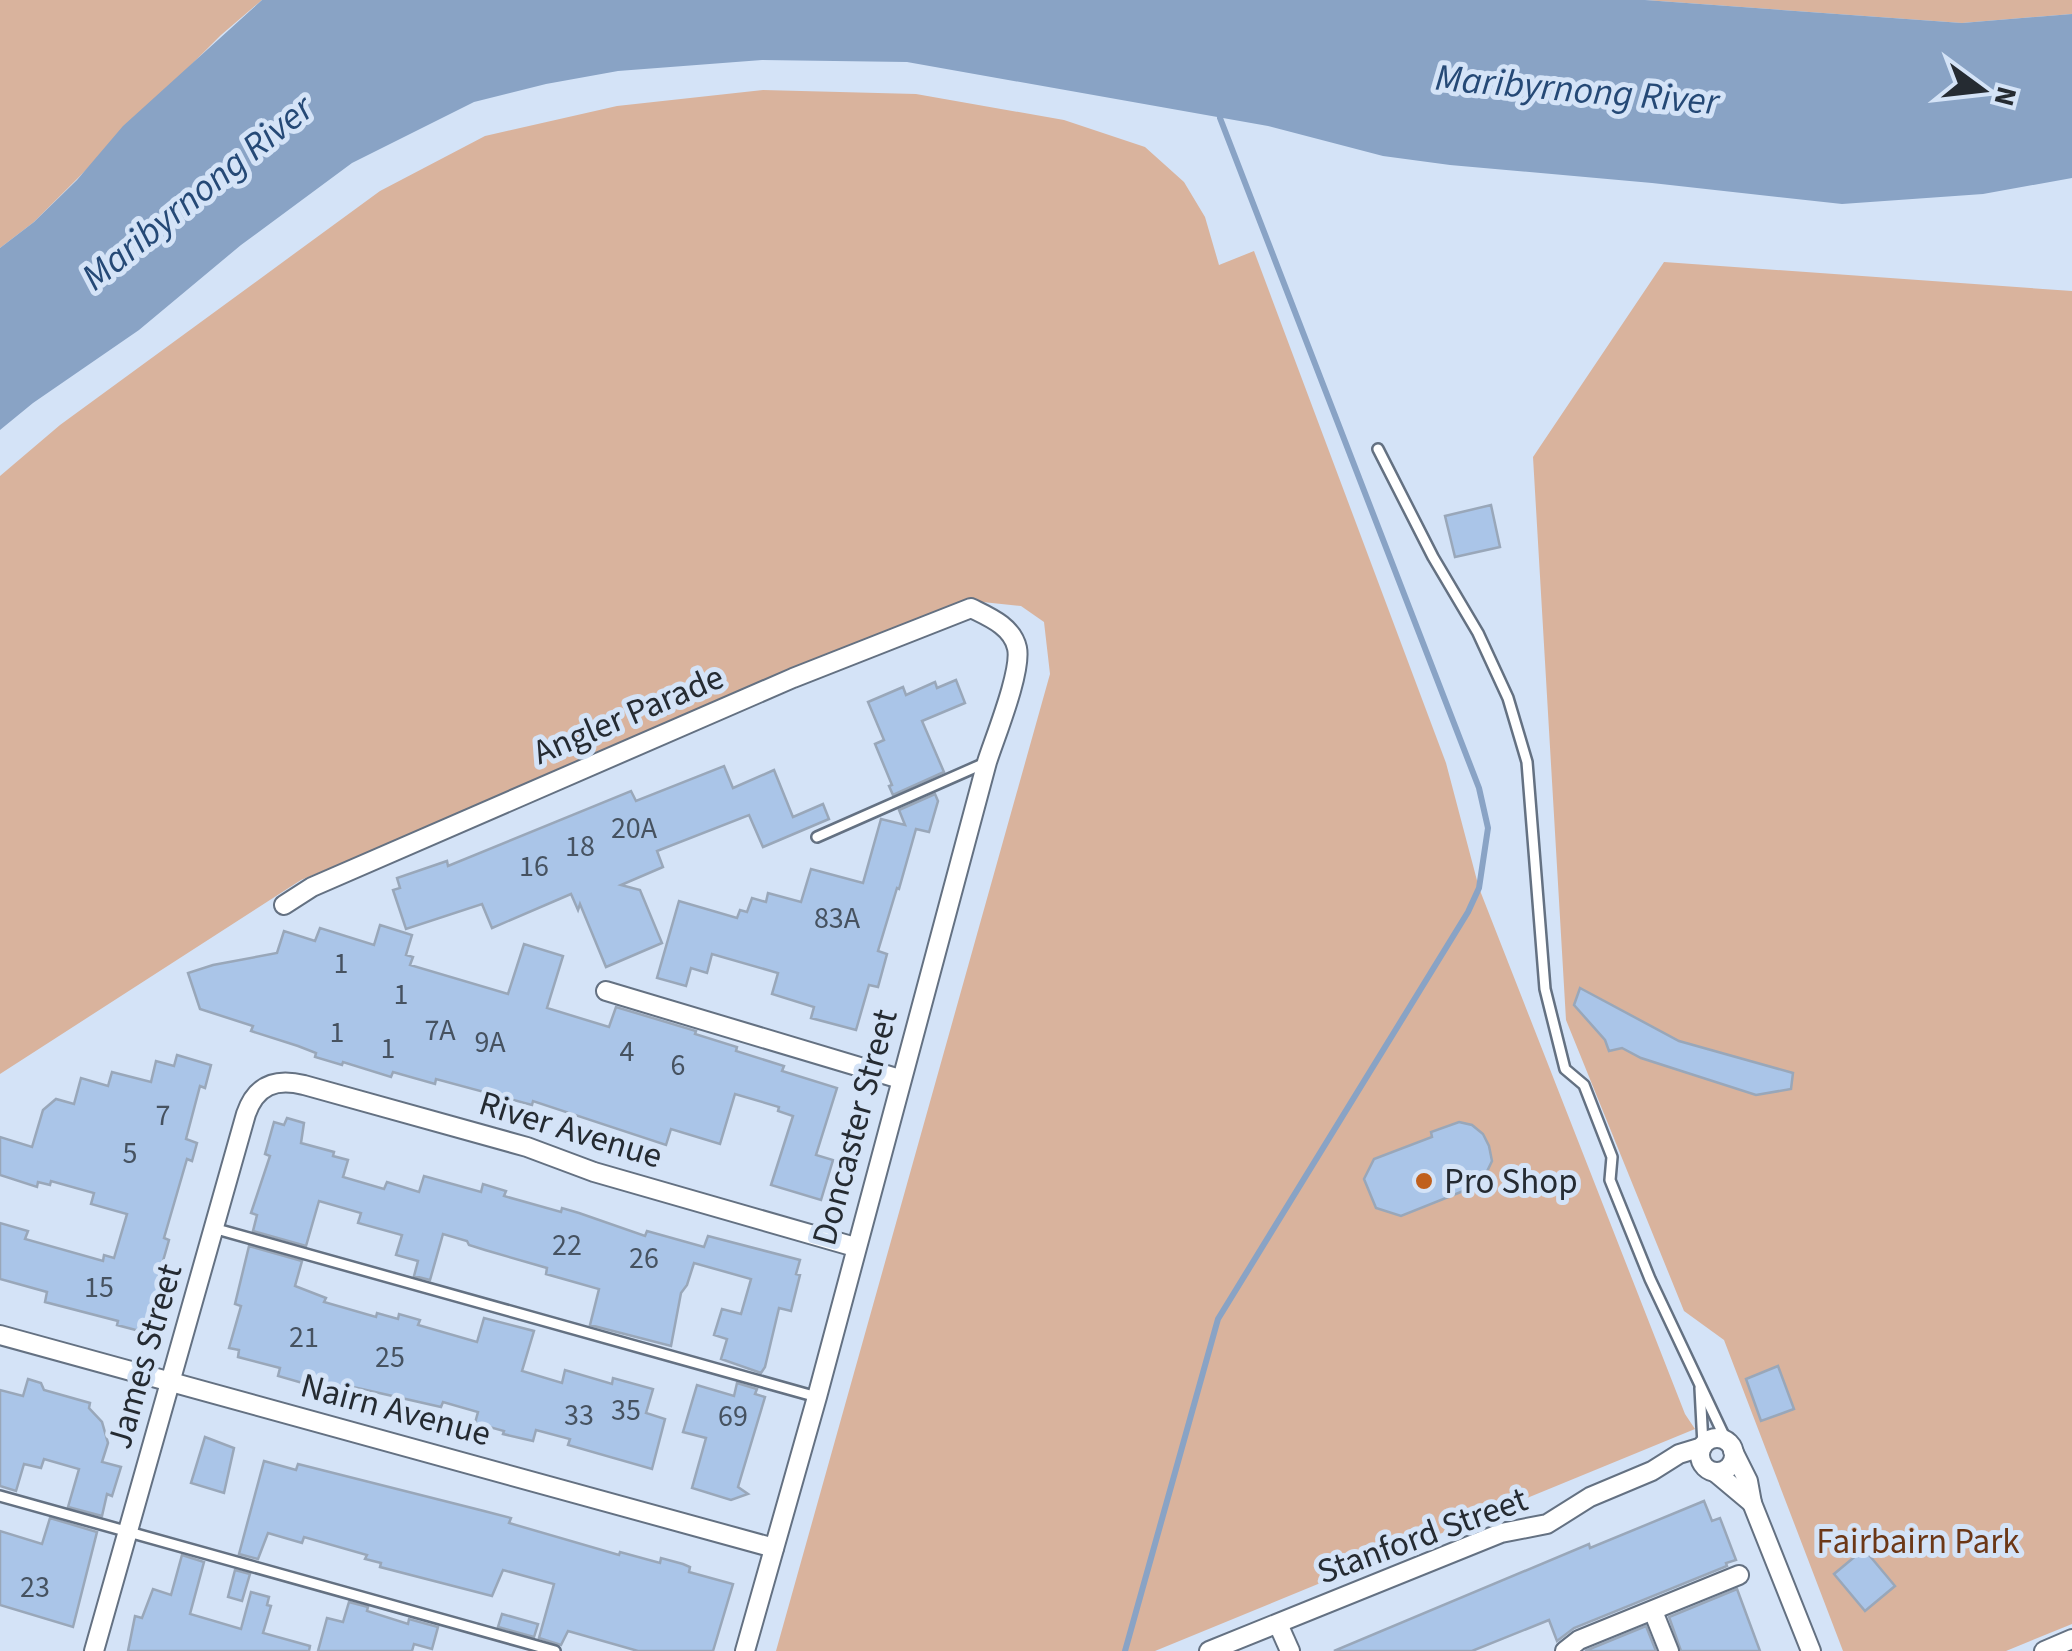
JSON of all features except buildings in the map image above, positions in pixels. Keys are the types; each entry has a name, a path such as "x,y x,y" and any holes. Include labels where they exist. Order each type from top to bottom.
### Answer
{"street":[{"name":"Angler Parade","path":"284,905 312,887 793,678 971,608 1002,623"},
{"name":"Doncaster Street","path":"745,1651 1011,688 1017,648 1002,623"},
{"path":"606,991 900,1079"},
{"name":"River Avenue","path":"266,1085 290,1082 322,1090 856,1247"},
{"name":"James Street","path":"94,1651 249,1105 266,1085"},
{"name":"Nairn Avenue","path":"0,1335 774,1548"},
{"path":"1752,1503 1710,1470 1700,1458 1702,1446 1716,1438 1730,1446 1748,1481 1752,1503 1811,1651"},
{"name":"Stanford Street","path":"1209,1651 1501,1532 1547,1524 1590,1497 1702,1446"},
{"path":"1710,1470 1730,1466 1730,1446"},
{"name":"Stanford Street","path":"1652,1471 1683,1466 1710,1470"},
{"path":"1565,1651 1580,1640 1739,1575"},
{"path":"1653,1611 1670,1651"},
{"path":"1278,1624 1290,1651"},
{"path":"2044,1651 2072,1639"}],"lane":[{"path":"1378,448 1433,557 1478,633 1508,698 1527,762 1545,989 1565,1069 1584,1085 1612,1157 1610,1180 1650,1279 1730,1446"},
{"path":"816,837 988,762"},
{"path":"213,1228 817,1397"},
{"path":"1700,1385 1702,1446"},
{"path":"0,1496 555,1651"}],"green space":[{"path":"0,0 262,0 221,35 34,222 0,248"},
{"path":"1645,0 2072,0 2072,14 1962,23"},
{"path":"763,90 916,94 1064,120 1145,147 1184,182 1205,217 1219,265 1254,251 1446,763 1479,888 1685,1414 1695,1429 1155,1651 776,1651 1050,674 1044,622 1021,606 973,601 301,880 0,1074 0,476 60,425 380,191 485,136 617,106"},
{"name":"Fairbairn Park","path":"1664,262 2072,291 2072,1624 2006,1651 1843,1651 1724,1340 1684,1311 1566,1020 1533,457"}],"water":[{"name":"Maribyrnong River","path":"262,0 1645,0 1962,23 2072,14 2072,178 1983,194 1842,204 1383,156 1268,126 907,62 762,60 618,71 474,102 352,163 241,245 139,330 0,430 0,248 34,222 123,126"}],"waterway":[{"path":"1125,1651 1218,1319 1468,912 1479,888 1488,828 1479,788 1220,118"}],"place":[{"name":"Pro Shop","path":"1424,1181"}]}
